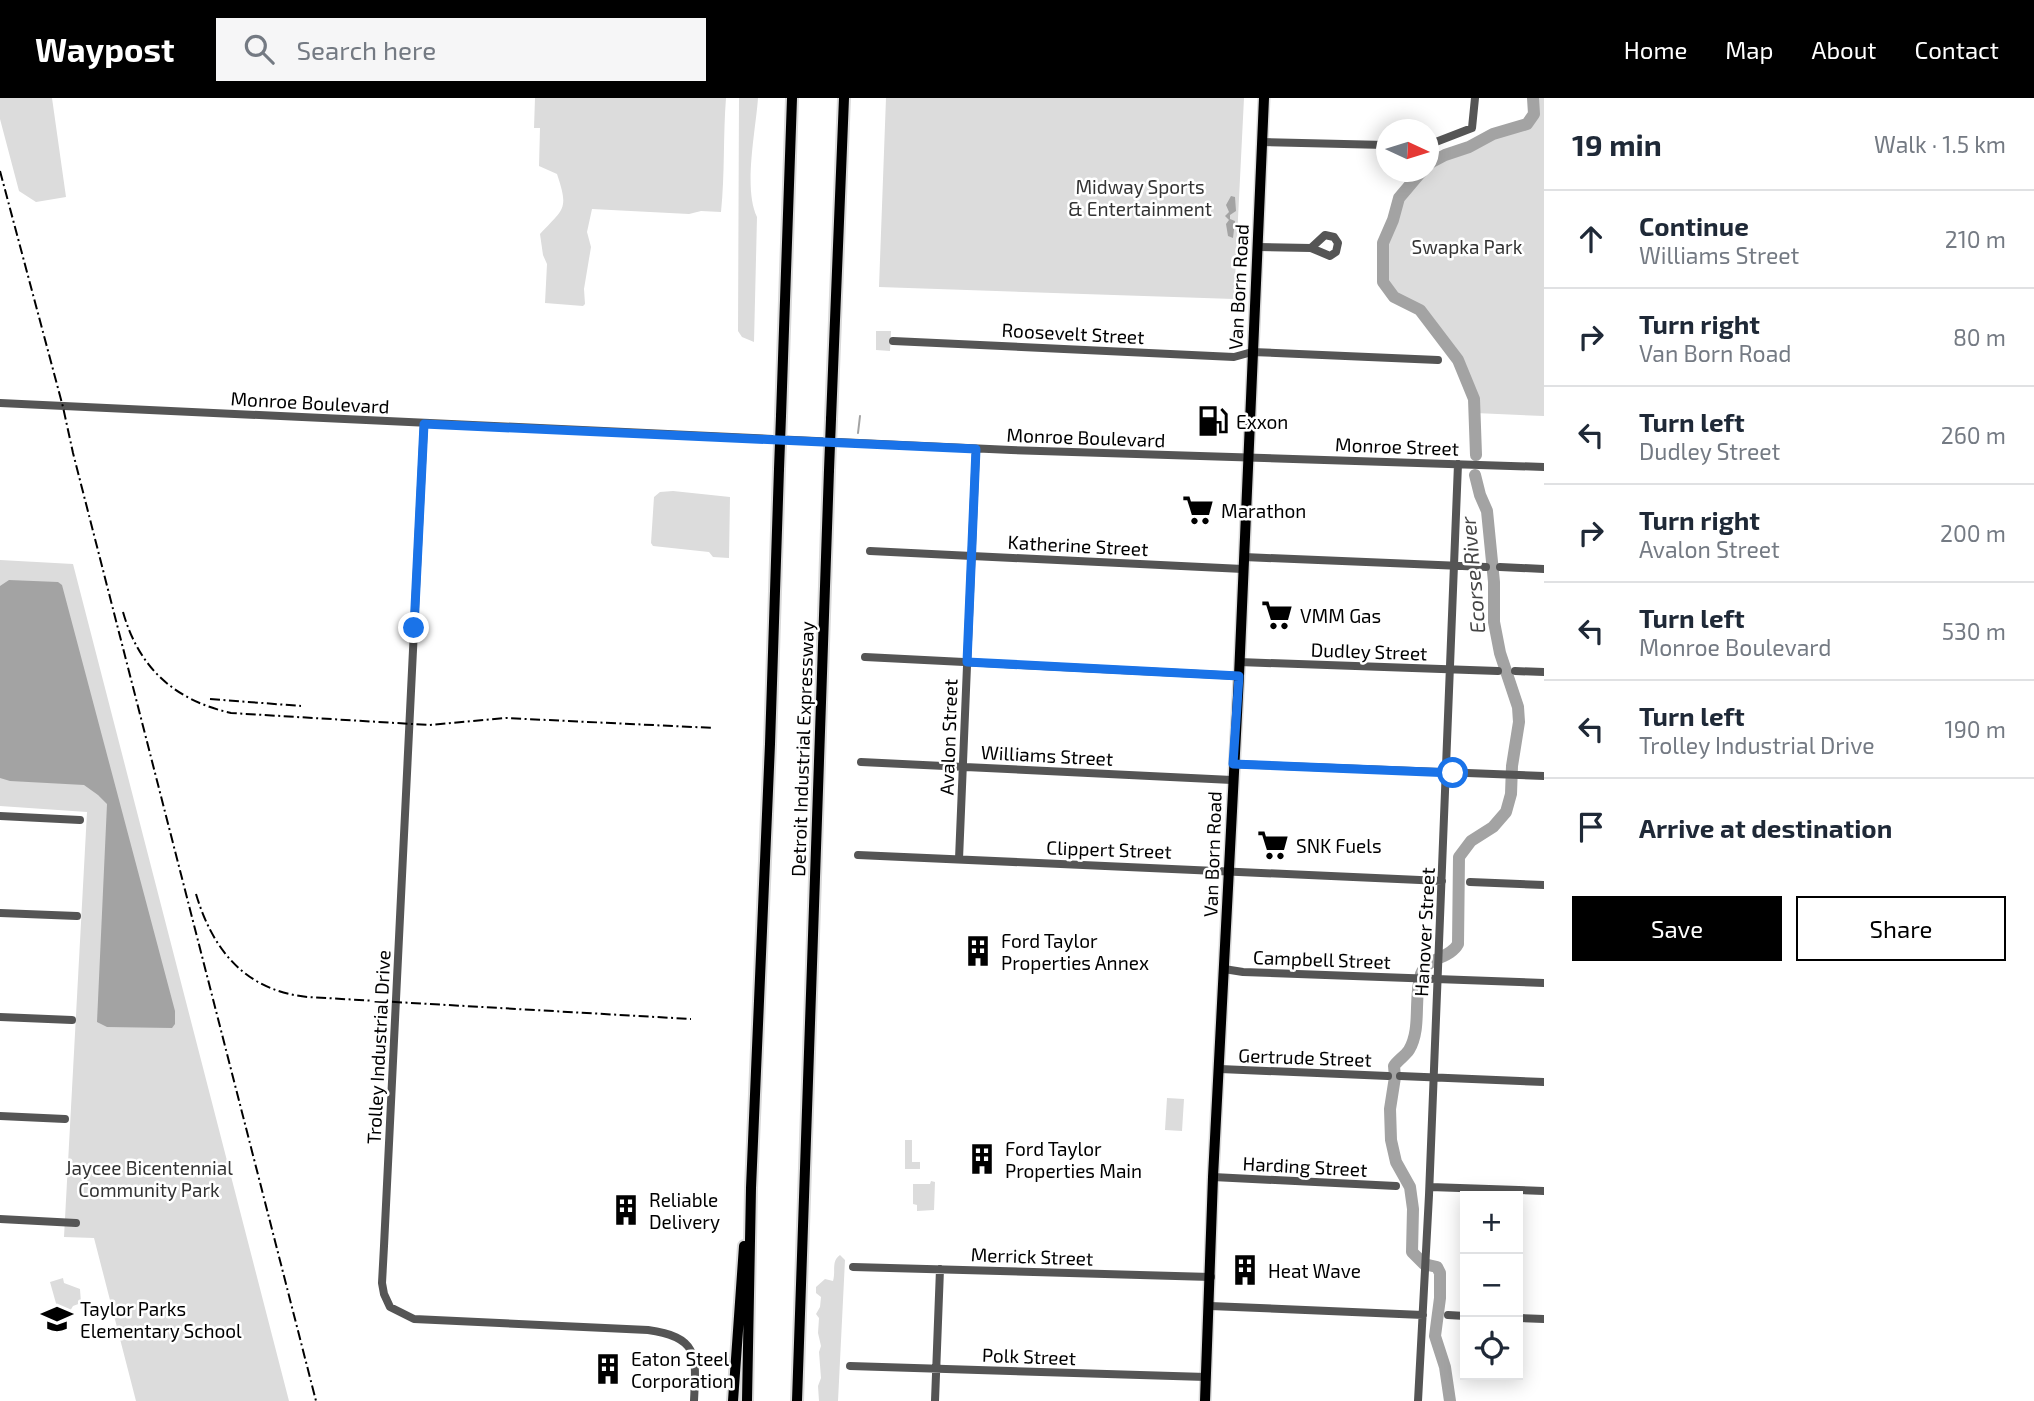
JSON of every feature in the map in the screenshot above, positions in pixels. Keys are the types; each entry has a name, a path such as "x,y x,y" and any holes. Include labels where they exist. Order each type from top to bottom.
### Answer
{"highway":[{"name":"Detroit Industrial Expressway","path":"747,1401 751,1188 770,744 792,98"},
{"name":"Detroit Industrial Expressway","path":"797,1401 844,98"},
{"path":"733,1401 741,1277 751,1188"},
{"path":"799,1337 803,1401"}],"main road":[{"name":"Van Born Road","path":"1205,1401 1213,1177 1239,676 1264,98"}],"street":[{"path":"1439,141 1469,131 1474,123 1475,98"},
{"path":"1262,142 1376,145"},
{"path":"1258,247 1311,248"},
{"name":"Roosevelt Street","path":"893,341 1234,357 1252,352 1438,359"},
{"name":"Monroe Boulevard","path":"0,403 976,449 1248,459"},
{"name":"Trolley Industrial Drive","path":"424,424 384,1246 384,1293 390,1307 414,1319 648,1330 668,1334 685,1342 695,1357 694,1401"},
{"name":"Avalon Street","path":"959,859 976,449"},
{"name":"Monroe Street","path":"1248,459 1544,467"},
{"name":"Hanover Street","path":"1418,1401 1430,1187 1454,566 1462,464"},
{"name":"Katherine Street","path":"870,551 972,556 1486,567"},
{"path":"1500,568 1544,569"},
{"path":"865,657 1239,676"},
{"name":"Dudley Street","path":"1239,662 1498,671"},
{"path":"1515,671 1544,673"},
{"name":"Williams Street","path":"861,762 1232,780"},
{"path":"1233,764 1544,776"},
{"path":"0,816 80,820"},
{"name":"Clippert Street","path":"858,855 1442,881"},
{"path":"1470,882 1544,885"},
{"path":"0,913 77,916"},
{"name":"Campbell Street","path":"1224,969 1243,972 1544,983"},
{"path":"0,1017 72,1020"},
{"name":"Gertrude Street","path":"1220,1069 1388,1076"},
{"path":"1400,1076 1544,1082"},
{"path":"0,1116 65,1119"},
{"name":"Harding Street","path":"1213,1177 1396,1186"},
{"path":"1430,1187 1544,1191"},
{"path":"0,1219 76,1223"},
{"name":"Merrick Street","path":"853,1267 1210,1277"},
{"path":"935,1401 940,1269"},
{"path":"1210,1306 1423,1315"},
{"path":"1448,1315 1460,1316"},
{"path":"1523,1318 1544,1319"},
{"name":"Polk Street","path":"850,1366 1206,1377"}],"green space":[{"path":"0,98 52,98 66,197 36,202 19,191 0,119"},
{"path":"535,98 726,98 721,212 701,211 689,214 592,209 587,232 591,247 584,289 585,304 545,303 547,264 540,234 562,208 563,195 557,174 539,166 540,128 534,128"},
{"path":"739,98 758,98 751,175 753,205 757,217 754,342 742,337 738,331"},
{"name":"Midway Sports & Entertainment","path":"886,98 1244,98 1234,299 879,287"},
{"name":"Swapka Park","path":"1533,98 1544,98 1544,416 1475,413 1472,393 1456,356 1420,310 1394,297 1383,282 1383,243 1399,198 1413,182 1439,182 1439,158 1493,134 1527,124 1534,114"},
{"path":"876,331 891,331 890,351 876,350"},
{"path":"660,492 730,497 729,558 713,557 709,552 653,546 654,497"},
{"name":"Jaycee Bicentennial Community Park","path":"0,560 73,564 289,1401 136,1401 94,1238 64,1237 87,812 0,806"},
{"path":"1167,1098 1184,1099 1182,1131 1165,1130"},
{"path":"905,1140 912,1140 912,1162 920,1162 920,1169 905,1169"},
{"path":"931,1181 935,1182 934,1210 917,1211 917,1205 913,1204 913,1184 930,1184"},
{"path":"840,1255 845,1260 838,1401 819,1401 821,1346 819,1318 816,1314 821,1297 816,1293 816,1287 825,1279 833,1281 835,1263"},
{"path":"63,1278 64,1283 80,1289 81,1303 73,1306 70,1311 59,1314 50,1282"}],"shaded area":[{"path":"1231,196 1235,197 1236,211 1230,215 1230,219 1235,221 1233,238 1228,236 1226,224 1229,220 1225,216 1229,212 1226,205"},
{"path":"9,580 58,582 62,585 175,1011 175,1024 172,1028 107,1027 97,1022 107,804 84,785 10,781 0,778 0,586"}],"waterway":[{"name":"Ecorse River","path":"1439,158 1493,134 1527,124 1534,114 1533,98"},
{"name":"Ecorse River","path":"1413,182 1399,198 1383,243 1383,282 1394,297 1420,310 1458,360 1474,399 1476,455"},
{"path":"858,433 860,416"},
{"name":"Ecorse River","path":"1450,1401 1445,1367 1435,1336 1440,1273 1437,1267 1424,1264 1412,1252 1413,1209 1410,1187 1396,1162 1391,1140 1390,1109 1394,1066 1409,1050 1413,1041 1421,974 1428,964 1450,953 1458,944 1459,857 1471,841 1493,827 1506,812 1511,794 1519,722 1518,707 1500,653 1494,622 1494,582 1487,511 1475,475"}],"railway":[{"path":"0,171 63,407 316,1401"},
{"path":"123,612 139,650 162,679 192,700 231,713 429,725 506,718 714,728"},
{"path":"210,699 301,706"},
{"path":"196,894 212,933 235,965 250,977 286,993 308,997 691,1019"}],"place":[{"name":"Exxon","path":"1213,421"},
{"name":"Marathon","path":"1198,510"},
{"name":"VMM Gas","path":"1277,615"},
{"name":"SNK Fuels","path":"1273,845"},
{"name":"Ford Taylor Properties Annex","path":"978,951"},
{"name":"Ford Taylor Properties Main","path":"982,1159"},
{"name":"Reliable Delivery","path":"626,1210"},
{"name":"Heat Wave","path":"1245,1270"},
{"name":"Taylor Parks Elementary School","path":"57,1319"},
{"name":"Eaton Steel Corporation","path":"608,1369"}],"route":[{"path":"414,628 424,424 976,449 967,662 1239,676 1233,764 1453,773"}]}
